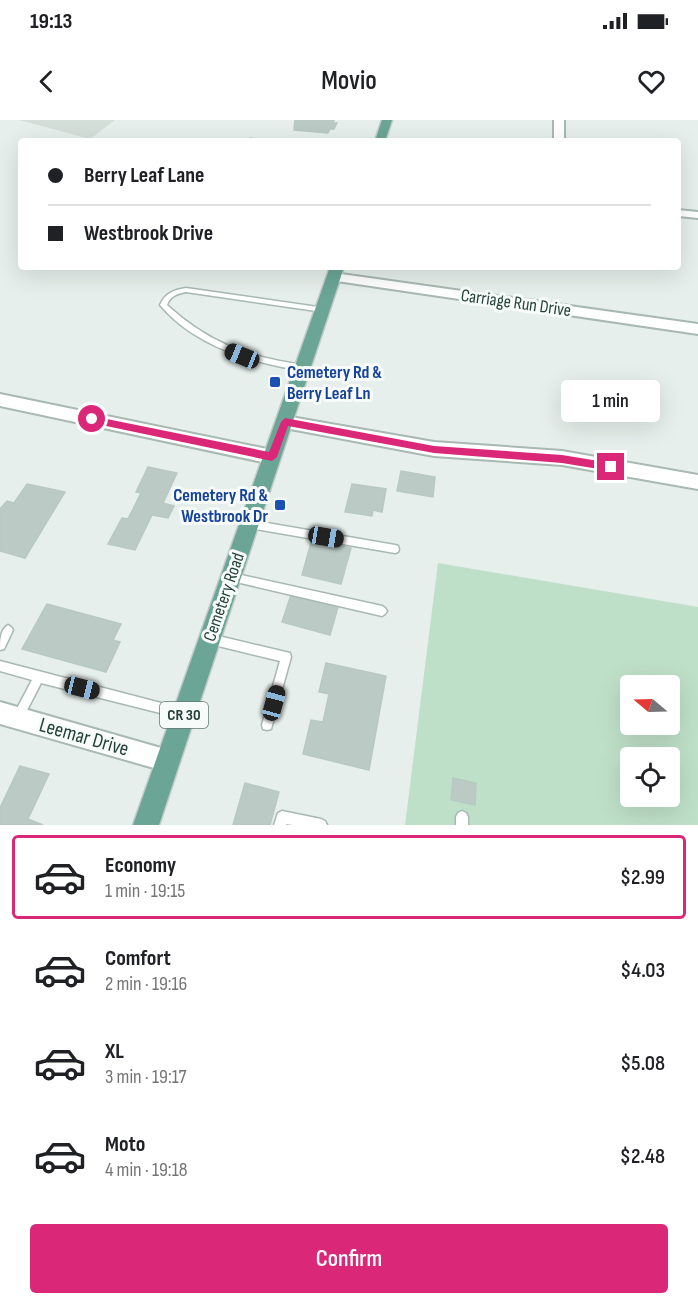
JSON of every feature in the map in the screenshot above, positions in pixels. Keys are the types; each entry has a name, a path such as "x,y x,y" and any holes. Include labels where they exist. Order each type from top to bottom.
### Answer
{"main road":[{"path":"381,138 387,120"},
{"name":"Cemetery Road","path":"147,825 336,272"}],"street":[{"path":"559,120 559,138"},
{"path":"681,213 698,215"},
{"name":"Carriage Run Drive","path":"336,272 698,329"},
{"path":"0,400 272,457"},
{"path":"285,422 434,449 562,459 698,482"},
{"name":"Leemar Drive","path":"8,716 168,761"}],"lane":[{"path":"303,368 264,362 223,348 174,316 163,305 165,299 175,292 186,290 322,310"},
{"path":"249,524 395,549"},
{"path":"231,577 382,611"},
{"path":"0,645 8,630"},
{"path":"210,639 286,657 267,725"},
{"path":"0,666 184,714"},
{"path":"8,716 39,677"},
{"path":"280,825 282,817 321,825"}],"shaded area":[{"path":"19,120 115,120 91,138"}],"green space":[{"path":"438,563 698,607 698,825 405,825"}],"building":[{"path":"295,120 334,120 333,123 337,123 328,133 294,130"},
{"path":"148,467 177,473 163,503 174,506 168,518 152,515 135,550 108,544 122,518 128,519 141,493 136,492"},
{"path":"401,471 435,477 433,497 397,491"},
{"path":"27,484 65,492 25,558 0,551 0,509 7,501 14,503"},
{"path":"352,484 386,489 382,512 373,510 372,516 345,512"},
{"path":"312,539 351,548 341,584 302,575"},
{"path":"291,595 338,607 330,635 282,622"},
{"path":"47,604 121,624 113,640 120,642 106,672 22,649"},
{"path":"326,663 386,676 369,770 303,754 311,720 323,722 329,694 319,692"},
{"path":"20,766 49,774 28,819 43,825 0,825 0,808"},
{"path":"453,778 476,783 475,805 451,800"},
{"path":"245,783 279,792 270,825 233,825"}],"place":[{"name":"Cemetery Rd & Berry Leaf Ln","path":"275,382"},
{"name":"Cemetery Rd & Westbrook Dr","path":"280,505"}],"route":[{"path":"92,419 272,457 285,422 434,449 487,451 611,467"}]}
